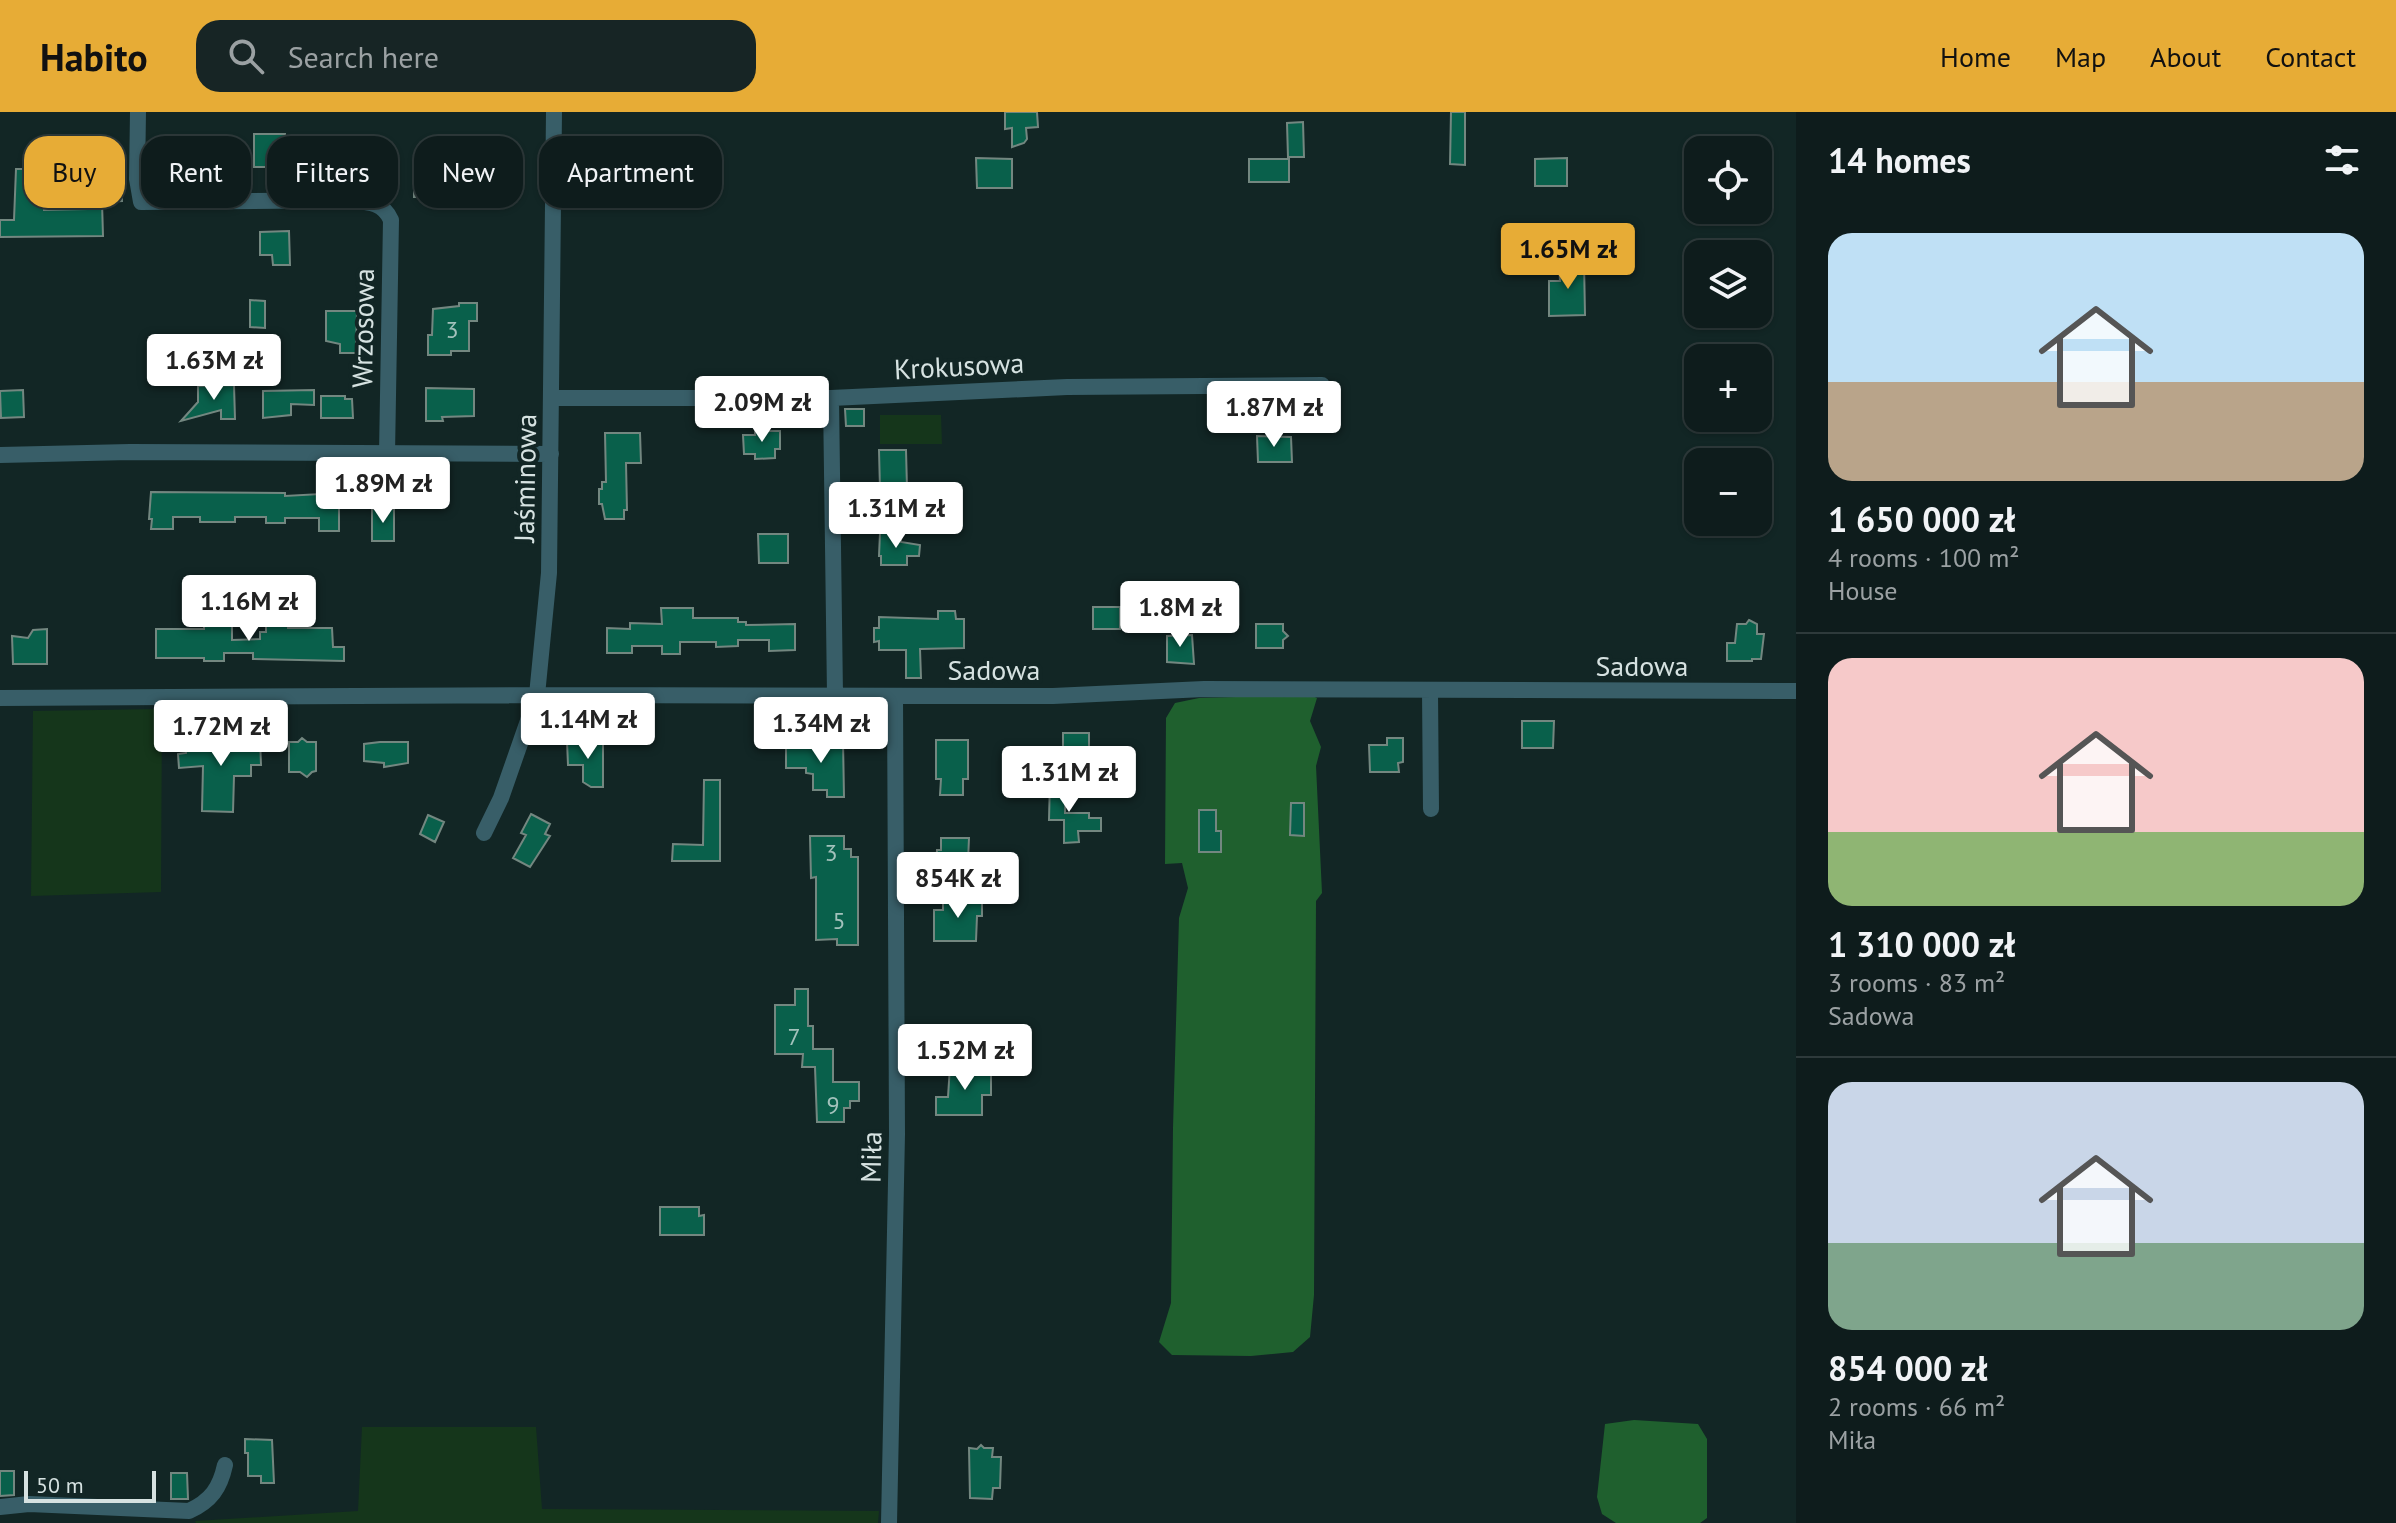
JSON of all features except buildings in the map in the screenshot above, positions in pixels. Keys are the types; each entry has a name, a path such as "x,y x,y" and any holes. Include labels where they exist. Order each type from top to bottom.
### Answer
{"street":[{"name":"Wrzosowa","path":"138,112 137,179 141,202 350,200 380,206 387,212 391,220 387,454"},
{"name":"Jaśminowa","path":"484,833 501,798 537,695 549,573 554,112"},
{"name":"Krokusowa","path":"551,398 831,398 1067,387 1322,385"},
{"path":"831,398 835,695"},
{"path":"0,455 551,454"},
{"name":"Sadowa","path":"0,698 1053,696 1204,689 1796,691"},
{"path":"1430,691 1431,809"},
{"name":"Miła","path":"889,1523 897,1134 895,696"},
{"path":"0,1507 29,1504 189,1511 214,1494 222,1481 225,1465"}],"green space":[{"path":"880,415 941,415 942,444 880,444"},
{"path":"1310,695 1317,698 1310,721 1321,747 1316,766 1322,893 1316,901 1314,1295 1310,1337 1293,1352 1251,1356 1172,1355 1159,1342 1171,1303 1179,918 1188,888 1182,863 1165,864 1166,718 1175,703 1199,698"},
{"path":"162,709 161,892 31,896 33,711"},
{"path":"1634,1420 1698,1424 1707,1439 1707,1518 1700,1523 1616,1523 1602,1514 1597,1497 1605,1424"},
{"path":"362,1427 536,1427 542,1509 879,1511 878,1523 196,1523 358,1511"}]}
